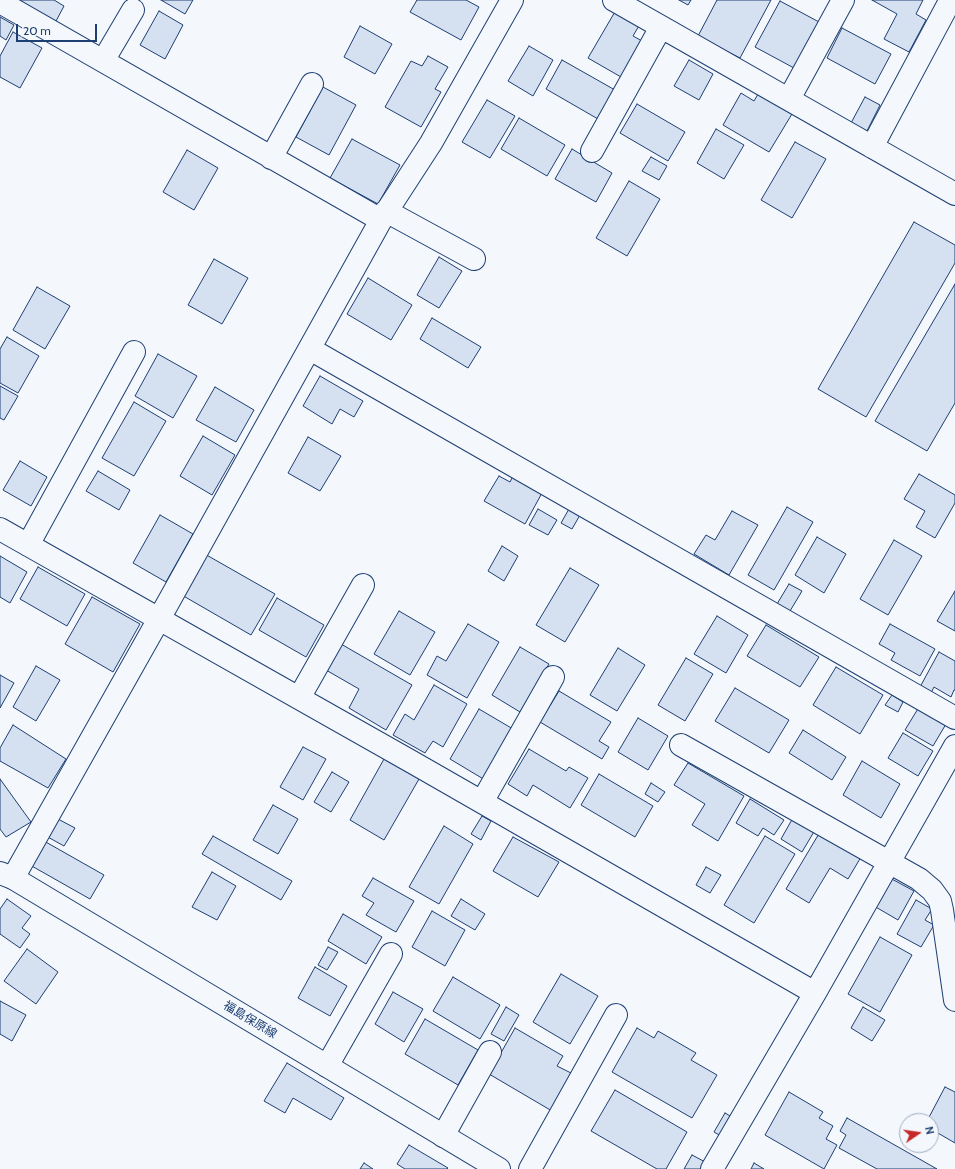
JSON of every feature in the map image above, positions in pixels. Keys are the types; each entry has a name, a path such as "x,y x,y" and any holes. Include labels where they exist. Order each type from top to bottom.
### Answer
{"street":[{"path":"6,876 159,619 384,216 431,143 512,0"},
{"path":"614,0 955,194"},
{"path":"789,99 843,0"},
{"path":"872,147 950,1"},
{"path":"0,2 272,158 384,216 474,259"},
{"path":"103,61 133,10"},
{"path":"592,151 661,27"},
{"path":"272,158 312,84"},
{"path":"310,349 955,718"},
{"path":"28,545 134,352"},
{"path":"0,529 482,802 815,993"},
{"path":"299,698 363,585"},
{"path":"482,802 553,677"},
{"path":"681,745 888,863 919,879 932,890 940,901 942,910 955,1000"},
{"path":"712,1169 815,993 955,746"},
{"name":"福島保原線","path":"6,876 499,1169"},
{"path":"327,1066 391,954"},
{"path":"530,1169 616,1015"},
{"path":"443,1136 490,1052"}],"building":[{"path":"14,0 54,0 64,6 55,23"},
{"path":"161,0 193,0 185,14"},
{"path":"417,0 466,0 479,7 461,40 410,12"},
{"path":"679,0 691,0 688,5"},
{"path":"717,0 771,0 740,58 698,36"},
{"path":"872,0 923,0 916,14 926,20 909,52 884,39 897,14"},
{"path":"780,1 819,22 794,68 755,47"},
{"path":"616,10 640,24 633,36 642,41 621,77 588,58"},
{"path":"159,11 183,25 165,59 140,45"},
{"path":"0,17 14,25 6,40 0,36"},
{"path":"360,26 392,44 375,74 344,57"},
{"path":"842,28 891,54 875,84 827,58"},
{"path":"13,32 42,48 20,88 0,77 0,56"},
{"path":"529,46 553,60 533,96 508,81"},
{"path":"428,56 448,67 435,89 441,92 421,127 385,107 411,61 422,66"},
{"path":"562,60 615,90 598,119 546,89"},
{"path":"689,60 713,74 699,100 674,86"},
{"path":"323,87 356,105 329,155 296,137"},
{"path":"761,89 795,109 769,152 723,125 741,93 754,101"},
{"path":"865,97 880,105 867,131 851,123"},
{"path":"487,100 515,116 490,158 462,142"},
{"path":"637,104 685,132 668,161 620,133"},
{"path":"519,118 565,145 547,176 501,149"},
{"path":"716,129 744,145 724,179 697,163"},
{"path":"352,139 400,165 378,204 330,178"},
{"path":"795,142 826,159 792,218 761,200"},
{"path":"572,149 612,173 596,202 555,179"},
{"path":"187,150 218,168 194,210 163,192"},
{"path":"651,157 667,166 659,180 642,171"},
{"path":"629,181 660,199 627,256 596,238"},
{"path":"914,222 955,245 955,263 866,417 818,389"},
{"path":"439,257 462,271 439,308 417,295"},
{"path":"214,259 248,278 222,324 188,305"},
{"path":"368,278 412,305 391,340 347,314"},
{"path":"955,284 955,403 927,451 875,421"},
{"path":"37,287 70,306 45,349 13,330"},
{"path":"432,318 481,347 468,368 420,339"},
{"path":"7,337 39,356 18,393 0,383 0,349"},
{"path":"158,354 197,376 173,418 135,396"},
{"path":"320,376 363,401 354,417 340,409 332,424 303,406"},
{"path":"0,386 18,396 4,420 0,418"},
{"path":"215,387 254,410 236,442 196,420"},
{"path":"134,402 166,421 134,476 102,458"},
{"path":"203,436 235,455 212,495 180,476"},
{"path":"308,437 341,456 320,491 288,473"},
{"path":"20,461 47,477 31,506 3,490"},
{"path":"98,471 130,490 119,510 86,491"},
{"path":"919,474 955,495 955,503 935,538 916,527 925,511 904,499"},
{"path":"499,476 510,482 513,476 542,493 525,524 484,501"},
{"path":"787,507 813,522 774,590 748,575"},
{"path":"538,509 557,520 548,535 529,525"},
{"path":"569,509 580,515 572,529 561,523"},
{"path":"732,511 758,525 729,575 694,554 706,535 715,540"},
{"path":"160,515 193,534 166,582 133,563"},
{"path":"817,537 846,554 824,593 795,575"},
{"path":"894,540 922,556 888,615 860,599"},
{"path":"502,546 518,556 504,581 488,571"},
{"path":"203,553 275,594 251,635 180,594"},
{"path":"0,556 27,572 10,603 0,597"},
{"path":"38,567 85,594 67,626 20,599"},
{"path":"570,568 599,585 565,642 536,625"},
{"path":"789,584 802,591 790,611 777,604"},
{"path":"955,591 955,631 937,621"},
{"path":"92,597 140,624 113,672 65,644"},
{"path":"277,598 324,625 306,657 259,630"},
{"path":"399,611 435,632 410,675 374,654"},
{"path":"717,616 748,635 726,673 694,654"},
{"path":"468,624 499,642 467,698 427,675 437,656 446,661"},
{"path":"890,624 935,649 920,676 891,660 895,653 879,644"},
{"path":"766,625 819,657 800,687 747,656"},
{"path":"341,644 412,685 386,730 349,708 359,689 326,670"},
{"path":"520,647 549,664 520,712 492,695"},
{"path":"618,648 645,665 617,711 590,695"},
{"path":"939,652 955,661 955,690 951,697 934,687 931,693 920,687"},
{"path":"686,658 713,674 685,721 658,705"},
{"path":"36,666 60,680 36,721 13,707"},
{"path":"836,667 883,695 860,734 813,705"},
{"path":"0,675 14,683 0,708"},
{"path":"434,685 467,704 443,747 433,741 425,753 393,735 405,714 414,720"},
{"path":"735,688 789,720 769,753 715,721"},
{"path":"559,691 611,722 599,741 609,747 602,759 540,722"},
{"path":"892,695 903,702 898,712 885,705"},
{"path":"919,707 946,724 933,746 905,730"},
{"path":"479,709 513,729 485,780 450,759"},
{"path":"638,718 668,736 648,770 618,752"},
{"path":"13,725 66,759 48,788 0,761 0,748"},
{"path":"803,730 846,757 832,780 789,753"},
{"path":"903,733 933,751 918,776 888,758"},
{"path":"303,747 326,759 303,800 280,787"},
{"path":"529,749 566,771 569,767 588,778 570,808 533,785 527,796 508,784"},
{"path":"384,759 419,779 384,840 350,820"},
{"path":"862,761 900,784 881,818 843,795"},
{"path":"688,763 744,796 718,841 692,825 705,804 674,785"},
{"path":"332,772 349,782 331,812 314,802"},
{"path":"599,774 653,806 635,837 581,805"},
{"path":"0,779 31,822 6,837 0,829"},
{"path":"651,783 665,792 658,802 645,794"},
{"path":"750,799 784,820 774,835 763,828 758,836 736,823"},
{"path":"273,805 298,819 278,854 253,840"},
{"path":"482,816 491,821 481,840 471,834"},
{"path":"794,816 815,830 802,852 781,839"},
{"path":"56,818 75,828 64,846 46,836"},
{"path":"444,826 473,844 439,904 409,887"},
{"path":"820,832 861,857 848,879 830,868 809,903 786,889"},
{"path":"213,836 292,881 281,900 202,854"},
{"path":"765,836 795,854 754,923 724,905"},
{"path":"513,837 559,862 538,897 493,871"},
{"path":"44,841 104,875 90,899 30,865"},
{"path":"706,867 721,875 710,893 696,885"},
{"path":"212,872 236,886 217,920 192,907"},
{"path":"373,878 414,901 396,932 366,915 374,903 362,896"},
{"path":"890,878 914,891 898,920 874,906"},
{"path":"7,899 31,916 22,928 30,934 20,948 0,934 0,909"},
{"path":"461,899 485,914 475,930 451,916"},
{"path":"916,900 932,909 925,920 934,925 921,947 897,934"},
{"path":"432,911 465,930 445,966 412,947"},
{"path":"343,914 382,937 366,964 328,941"},
{"path":"880,937 912,955 880,1012 848,994"},
{"path":"328,947 338,952 327,970 318,965"},
{"path":"27,949 58,972 36,1004 4,981"},
{"path":"315,967 347,986 330,1016 298,998"},
{"path":"561,974 598,996 570,1044 533,1022"},
{"path":"453,977 500,1005 480,1039 433,1011"},
{"path":"393,992 423,1009 404,1042 375,1024"},
{"path":"0,1001 26,1015 12,1041 0,1034"},
{"path":"506,1007 519,1015 504,1041 491,1034"},
{"path":"863,1007 885,1020 872,1041 851,1028"},
{"path":"425,1019 478,1050 458,1085 405,1054"},
{"path":"515,1028 563,1056 557,1066 573,1074 552,1111 489,1074"},
{"path":"637,1028 654,1038 658,1031 696,1053 691,1060 717,1075 692,1118 612,1072"},
{"path":"287,1063 344,1098 331,1120 293,1098 285,1113 264,1101"},
{"path":"945,1087 955,1092 955,1143 939,1134 939,1113 931,1113"},
{"path":"615,1090 687,1132 666,1169 657,1169 591,1131"},
{"path":"789,1092 823,1112 819,1118 833,1126 826,1139 837,1145 824,1169 765,1135"},
{"path":"725,1113 732,1117 721,1136 714,1132"},
{"path":"847,1118 899,1147 899,1153 909,1153 937,1169 877,1169 839,1148 846,1135 840,1131"},
{"path":"409,1145 448,1168 405,1169 397,1164"},
{"path":"692,1155 709,1164 706,1169 684,1169"},
{"path":"364,1163 373,1169 360,1169"},
{"path":"754,1163 764,1169 751,1169"}]}
